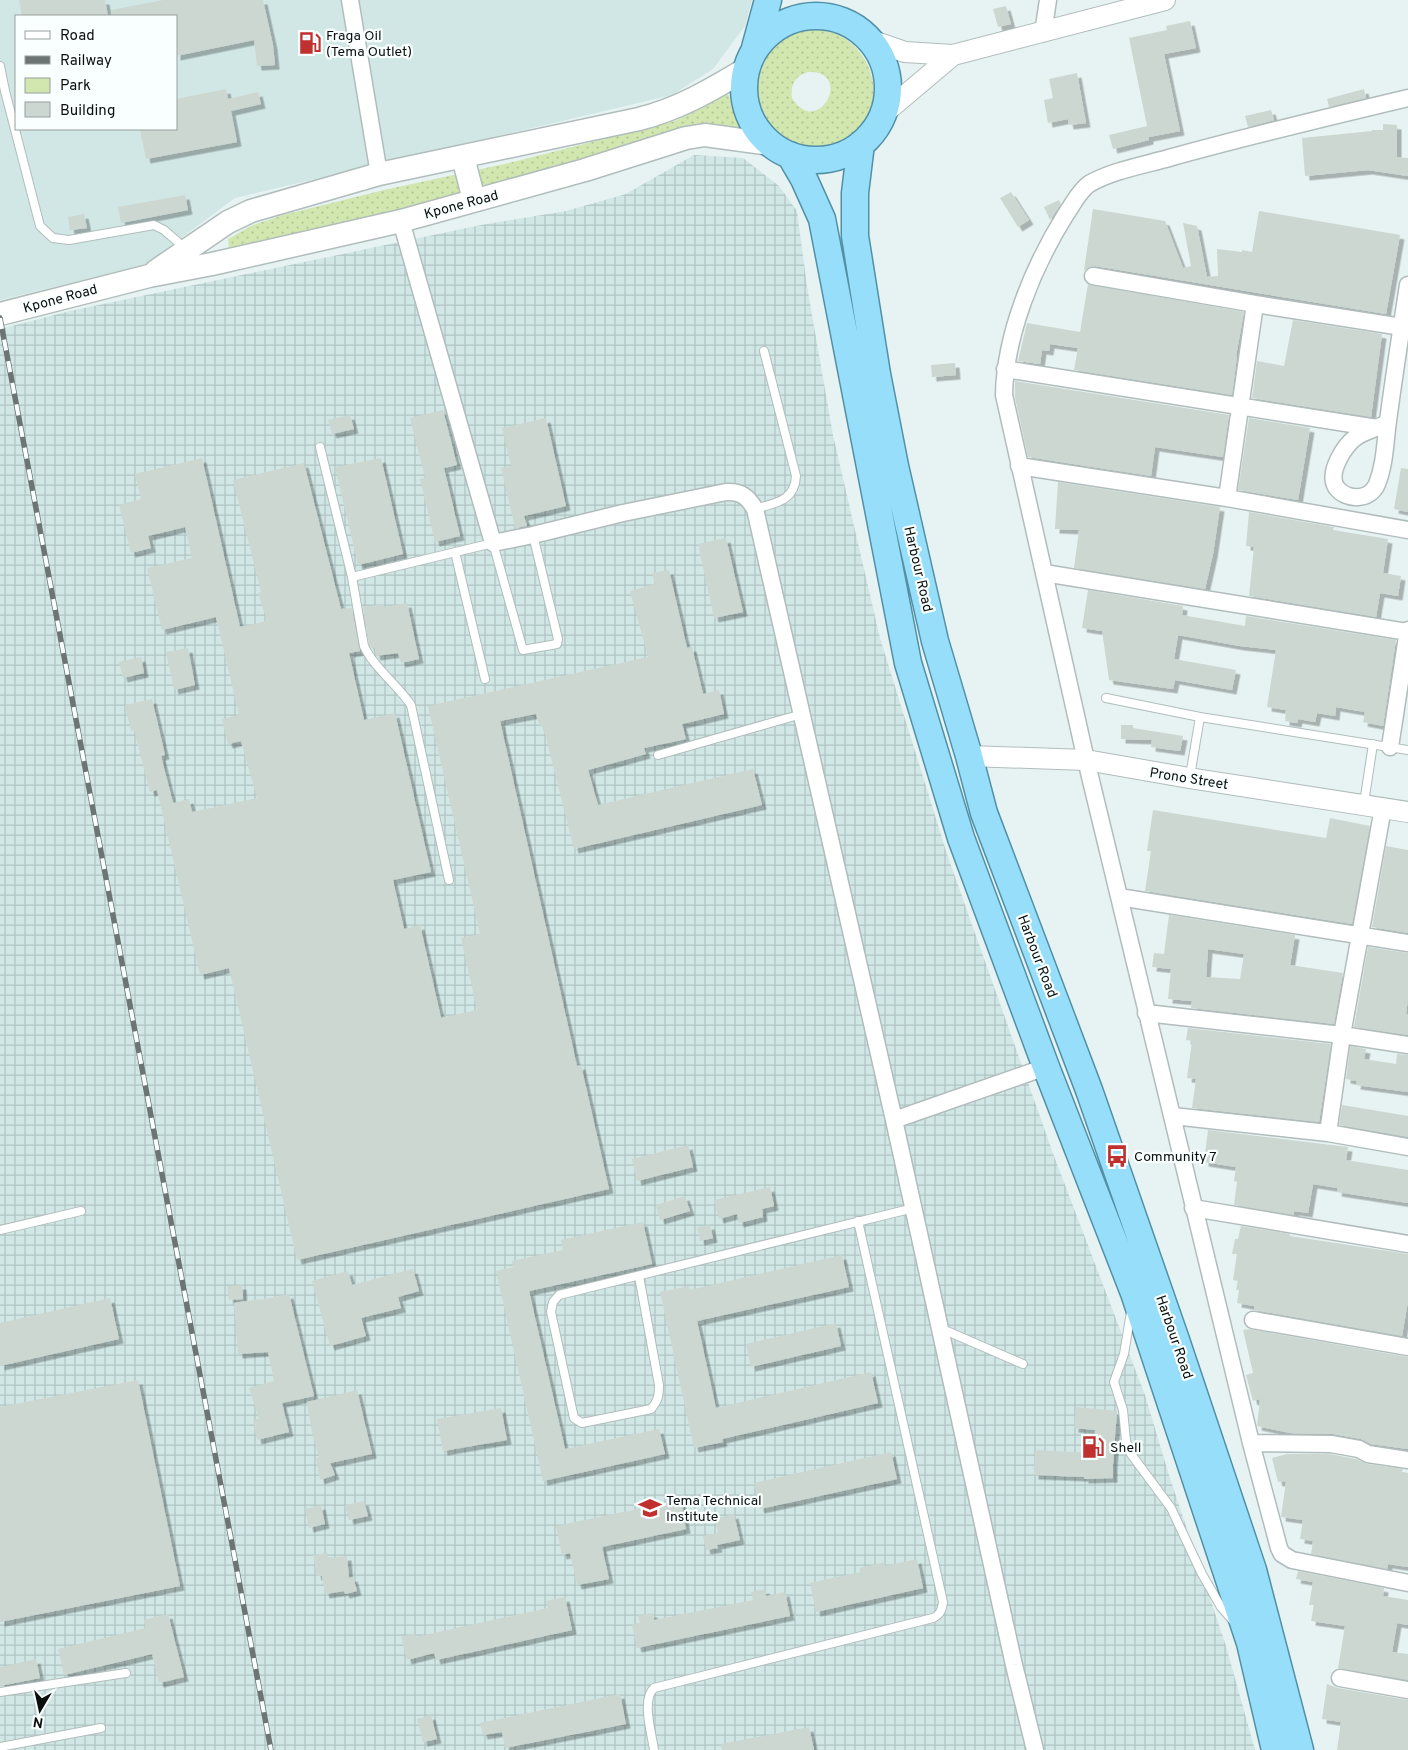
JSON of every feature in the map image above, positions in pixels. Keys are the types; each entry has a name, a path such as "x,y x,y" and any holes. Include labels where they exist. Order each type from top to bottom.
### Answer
{"highway":[{"path":"751,58 768,33 785,22 805,17 825,16 844,22 858,30 870,40 879,54 885,68 888,84 887,100 874,131 861,144 845,153 827,159 809,159 781,150 759,132 750,118 743,86 751,58 768,0"},
{"path":"827,0 844,22"},
{"name":"Harbour Road","path":"861,144 855,193 855,236 877,374 895,466 935,641 970,756 984,813 1089,1090 1250,1561 1300,1750"},
{"name":"Harbour Road","path":"781,150 804,179 822,219 908,663 961,838 1046,1067 1134,1293 1250,1644 1276,1750"}],"main road":[{"name":"Kpone Road","path":"149,276 228,222 251,211 379,174 640,120 663,113 708,92 751,58"},
{"name":"Kpone Road","path":"9,312 149,276 212,264 401,221 576,172 686,138 705,135 715,136 781,150"},
{"path":"462,157 474,200"}],"street":[{"path":"350,0 379,174"},
{"path":"1043,33 1048,0"},
{"path":"870,40 905,52 953,55 1165,0"},
{"path":"882,115 953,55"},
{"path":"1408,98 1218,144 1106,176 1088,185 1078,195 1056,230 1028,289 1014,333 1006,369 1004,395 1086,760 1146,1013 1173,1116 1193,1208 1251,1443 1282,1554 1292,1560 1408,1583"},
{"path":"401,221 493,543 623,513 726,492 742,494 749,500 755,510 914,1208 1014,1664 1035,1750"},
{"path":"1093,276 1402,327"},
{"path":"1006,369 1240,406 1382,426 1402,327 1408,285"},
{"path":"1227,498 1255,304"},
{"path":"1019,466 1227,498 1408,530"},
{"path":"1044,573 1408,631 1390,747"},
{"name":"Prono Street","path":"970,756 1086,760 1408,812"},
{"path":"1328,1134 1342,1035 1361,935 1373,806"},
{"path":"1119,897 1408,943"},
{"path":"1146,1013 1342,1035 1408,1045"},
{"path":"894,1120 1046,1067"},
{"path":"1173,1116 1328,1134 1408,1147"},
{"path":"1193,1208 1408,1244"},
{"path":"1252,1320 1408,1347"},
{"path":"1251,1443 1330,1444 1359,1449 1368,1454 1408,1460"},
{"path":"1340,1678 1408,1690"}],"lane":[{"path":"0,66 7,101 40,226 53,238 69,240 154,225 164,230 187,250"},
{"path":"755,510 786,497 792,492 796,484 796,476 764,351"},
{"path":"320,447 352,576 364,646 368,655 402,692 411,705 449,880"},
{"path":"352,576 493,543 523,650 557,644 558,639 534,535"},
{"path":"455,552 485,679"},
{"path":"1106,698 1200,717 1408,750"},
{"path":"658,755 802,714"},
{"path":"1189,778 1200,717"},
{"path":"1373,744 1373,806"},
{"path":"639,1276 658,1385 659,1396 657,1401 651,1409 582,1423 577,1421 574,1418 552,1312 553,1302 559,1295 914,1208"},
{"path":"0,1230 81,1211"},
{"path":"654,1750 647,1698 649,1692 654,1688 933,1618 938,1616 942,1608 943,1602 858,1221"},
{"path":"1134,1293 1124,1354 1114,1382 1123,1410 1126,1441 1131,1454 1171,1508 1202,1574 1221,1607 1250,1644"},
{"path":"940,1328 1023,1364"},
{"path":"0,1692 126,1673"},
{"path":"0,1747 101,1728"}],"shaded area":[{"path":"0,0 752,0 745,26 713,69 672,95 235,198 145,265 0,300"},
{"path":"694,155 743,158 779,186 797,211 807,286 833,435 880,638 947,854 1054,1156 1145,1395 1169,1475 1226,1646 1255,1750 0,1750 0,329 70,311 481,225 566,211 626,194"}],"green space":[{"path":"811,29 839,35 857,49 870,71 874,95 872,108 860,130 846,143 835,149 813,153 788,148 768,135 755,119 749,100 750,81 757,63 769,47 788,35","holes":["808,72 822,74 829,81 830,90 827,100 821,108 812,111 802,109 792,98 794,82"]},
{"path":"727,92 746,134 237,249 229,248 228,239 253,225 283,215 384,190 509,163 675,121 707,105"}],"building":[{"path":"19,0 105,0 108,15 22,15"},
{"path":"163,0 263,0 273,45 275,65 257,66 254,40 178,56 178,15 112,15 111,10"},
{"path":"1006,6 1011,24 998,27 993,9"},
{"path":"1190,21 1196,48 1164,54 1180,131 1149,137 1149,140 1113,149 1109,135 1147,126 1129,38 1167,30 1166,26"},
{"path":"1077,73 1086,123 1069,125 1068,119 1048,123 1044,100 1053,98 1049,79"},
{"path":"226,89 228,99 258,92 261,104 231,111 237,142 146,159 140,130 178,130 178,99"},
{"path":"1364,89 1366,98 1329,107 1327,99"},
{"path":"1271,110 1274,120 1248,127 1245,116"},
{"path":"1383,124 1397,125 1397,157 1408,158 1408,176 1368,170 1305,176 1302,138 1383,130"},
{"path":"1011,192 1029,220 1018,227 1000,198"},
{"path":"185,195 188,210 121,223 118,207"},
{"path":"1059,200 1061,204 1050,220 1044,207"},
{"path":"1093,209 1165,221 1183,268 1191,266 1183,223 1197,226 1207,277 1218,276 1217,249 1252,252 1259,211 1400,235 1386,314 1095,266 1084,270"},
{"path":"84,214 87,228 70,230 68,217"},
{"path":"1088,284 1244,312 1236,356 1232,395 1074,370 1078,348 1050,344 1049,351 1042,350 1040,364 1018,361 1027,323 1080,332"},
{"path":"1293,320 1382,334 1371,417 1252,398 1257,361 1284,366"},
{"path":"955,363 956,375 932,377 931,365"},
{"path":"1015,381 1229,415 1223,457 1155,447 1151,476 1028,457 1015,398"},
{"path":"443,410 457,465 444,468 460,536 435,542 420,479 425,478 410,418"},
{"path":"350,415 354,429 332,434 328,420"},
{"path":"546,418 566,506 524,516 527,526 515,528 501,468 511,466 502,428"},
{"path":"1249,418 1310,428 1298,500 1238,490"},
{"path":"202,458 240,627 267,621 258,593 261,592 233,480 304,463 341,609 352,608 360,651 349,653 364,720 395,713 431,872 393,880 404,929 420,925 441,1018 477,1010 461,938 480,934 428,706 648,657 630,591 655,584 652,573 669,570 687,648 692,647 703,694 719,690 724,714 682,724 686,739 644,748 646,754 588,770 598,805 753,769 762,805 574,849 543,726 540,727 536,714 500,721 577,1066 581,1065 609,1189 297,1260 229,968 200,975 157,790 150,792 134,730 131,731 125,705 152,699 165,755 161,756 173,803 189,799 192,812 257,798 241,741 228,744 222,719 239,715 216,617 162,630 147,568 192,558 185,527 148,536 151,548 131,553 119,505 141,499 135,474"},
{"path":"381,458 403,554 358,565 335,467"},
{"path":"1401,468 1408,469 1408,512 1394,509"},
{"path":"1058,482 1220,507 1213,554 1205,589 1074,568 1079,530 1055,529"},
{"path":"1249,512 1334,527 1333,530 1388,539 1383,573 1401,576 1398,596 1380,593 1376,617 1249,596 1254,547 1246,546"},
{"path":"726,538 743,612 714,618 698,544"},
{"path":"1088,590 1183,606 1182,615 1245,626 1246,616 1396,640 1383,726 1363,722 1365,712 1336,707 1335,716 1317,713 1315,722 1298,719 1297,723 1285,721 1286,710 1267,707 1276,650 1178,635 1174,659 1236,670 1232,690 1175,680 1173,689 1109,680 1102,631 1082,628"},
{"path":"407,603 419,659 401,663 398,653 376,656 374,647 371,648 369,644 363,607 384,604 384,607"},
{"path":"188,648 195,685 174,690 166,652"},
{"path":"141,657 144,673 123,678 119,662"},
{"path":"1121,725 1133,725 1133,728 1183,736 1180,751 1151,747 1152,740 1121,739"},
{"path":"1153,810 1326,838 1330,818 1370,826 1352,924 1145,891 1151,851 1147,851"},
{"path":"1386,846 1408,850 1408,933 1372,927"},
{"path":"1169,915 1295,935 1290,965 1343,973 1334,1024 1191,1008 1192,1001 1168,999 1171,969 1152,967 1154,953 1164,954","holes":["1208,949 1244,954 1240,979 1206,977"]},
{"path":"1368,947 1408,953 1406,1014 1408,1014 1408,1035 1354,1027"},
{"path":"1188,1028 1331,1044 1319,1122 1192,1108 1196,1079 1187,1078 1192,1041 1186,1040"},
{"path":"1350,1046 1366,1049 1364,1059 1396,1064 1397,1054 1408,1055 1408,1092 1356,1085 1357,1081 1346,1079"},
{"path":"1342,1105 1408,1116 1408,1137 1339,1125"},
{"path":"1208,1130 1348,1147 1346,1160 1408,1170 1408,1203 1337,1192 1338,1188 1313,1184 1308,1213 1294,1211 1294,1215 1234,1205 1237,1182 1234,1181 1236,1167 1204,1162"},
{"path":"688,1145 693,1167 637,1181 632,1159"},
{"path":"770,1187 774,1206 762,1209 763,1217 739,1223 737,1214 719,1219 714,1200"},
{"path":"685,1196 690,1211 660,1220 656,1205"},
{"path":"643,1222 652,1264 529,1291 565,1449 659,1429 665,1454 543,1481 496,1271 513,1267 512,1261 563,1250 561,1240"},
{"path":"710,1225 713,1238 700,1241 697,1227"},
{"path":"1241,1226 1290,1234 1290,1236 1408,1254 1408,1301 1402,1336 1254,1310 1254,1306 1237,1303 1239,1290 1236,1290 1238,1281 1233,1280 1237,1254 1232,1254 1235,1239 1238,1239"},
{"path":"842,1255 849,1287 697,1321 716,1408 871,1372 878,1403 722,1439 723,1442 694,1448 660,1292 689,1286 690,1290"},
{"path":"413,1269 419,1291 398,1297 401,1308 361,1318 366,1336 330,1346 312,1281 348,1271 352,1285"},
{"path":"242,1285 243,1299 229,1300 227,1286"},
{"path":"289,1294 314,1396 282,1403 289,1432 257,1440 253,1420 259,1419 249,1388 274,1381 268,1352 238,1354 234,1303"},
{"path":"110,1298 119,1339 0,1366 0,1323"},
{"path":"836,1323 841,1346 751,1367 746,1344"},
{"path":"1249,1329 1408,1357 1408,1449 1371,1444 1361,1439 1333,1434 1290,1433 1257,1426 1260,1399 1253,1401 1246,1375 1253,1373 1243,1330"},
{"path":"138,1380 180,1586 0,1622 0,1407"},
{"path":"357,1390 372,1454 330,1463 335,1475 320,1480 316,1458 319,1457 312,1433 307,1402"},
{"path":"1076,1407 1117,1411 1113,1478 1084,1479 1084,1477 1034,1475 1035,1450 1093,1453 1095,1430 1074,1428"},
{"path":"501,1408 507,1440 443,1451 437,1419"},
{"path":"891,1452 897,1479 760,1509 754,1483"},
{"path":"1287,1454 1330,1454 1356,1459 1367,1464 1403,1469 1402,1472 1408,1473 1408,1567 1388,1564 1387,1569 1311,1554 1313,1541 1300,1539 1303,1520 1281,1517 1286,1481 1278,1482 1272,1458"},
{"path":"681,1500 686,1529 602,1547 609,1579 577,1585 570,1553 562,1555 556,1526"},
{"path":"364,1501 368,1516 349,1520 345,1505"},
{"path":"321,1505 325,1524 309,1528 305,1509"},
{"path":"734,1514 740,1540 717,1545 718,1548 706,1550 703,1536 718,1533 715,1519"},
{"path":"327,1553 328,1558 347,1556 349,1578 353,1577 357,1591 345,1594 344,1591 325,1594 322,1576 317,1576 313,1555"},
{"path":"917,1559 923,1588 816,1612 810,1583 860,1572 860,1568 885,1562 885,1566"},
{"path":"1298,1571 1384,1588 1383,1596 1408,1600 1408,1625 1397,1623 1392,1652 1408,1654 1408,1680 1338,1668 1345,1626 1311,1621 1314,1605 1309,1605 1313,1582 1296,1579"},
{"path":"765,1589 766,1596 785,1592 790,1616 637,1648 632,1624 640,1623 638,1615 653,1613 654,1620 753,1600 751,1592"},
{"path":"565,1597 572,1630 436,1660 434,1653 407,1660 401,1637 415,1633 416,1637 548,1608 546,1601"},
{"path":"168,1614 184,1677 159,1683 152,1654 64,1675 58,1649 146,1628 144,1620"},
{"path":"36,1659 40,1678 0,1686 0,1667"},
{"path":"1327,1684 1338,1688 1408,1700 1408,1750 1337,1750 1341,1722 1322,1719"},
{"path":"620,1694 626,1724 505,1748 502,1732 483,1735 480,1723"},
{"path":"431,1715 437,1739 423,1742 417,1719"},
{"path":"809,1727 814,1750 722,1750 721,1744"}],"railway":[{"path":"0,318 271,1750"}],"place":[{"name":"Fraga Oil (Tema Outlet)","path":"310,43"},
{"name":"Community 7","path":"1117,1156"},
{"name":"Shell","path":"1093,1447"},
{"name":"Tema Technical Institute","path":"650,1508"}]}
